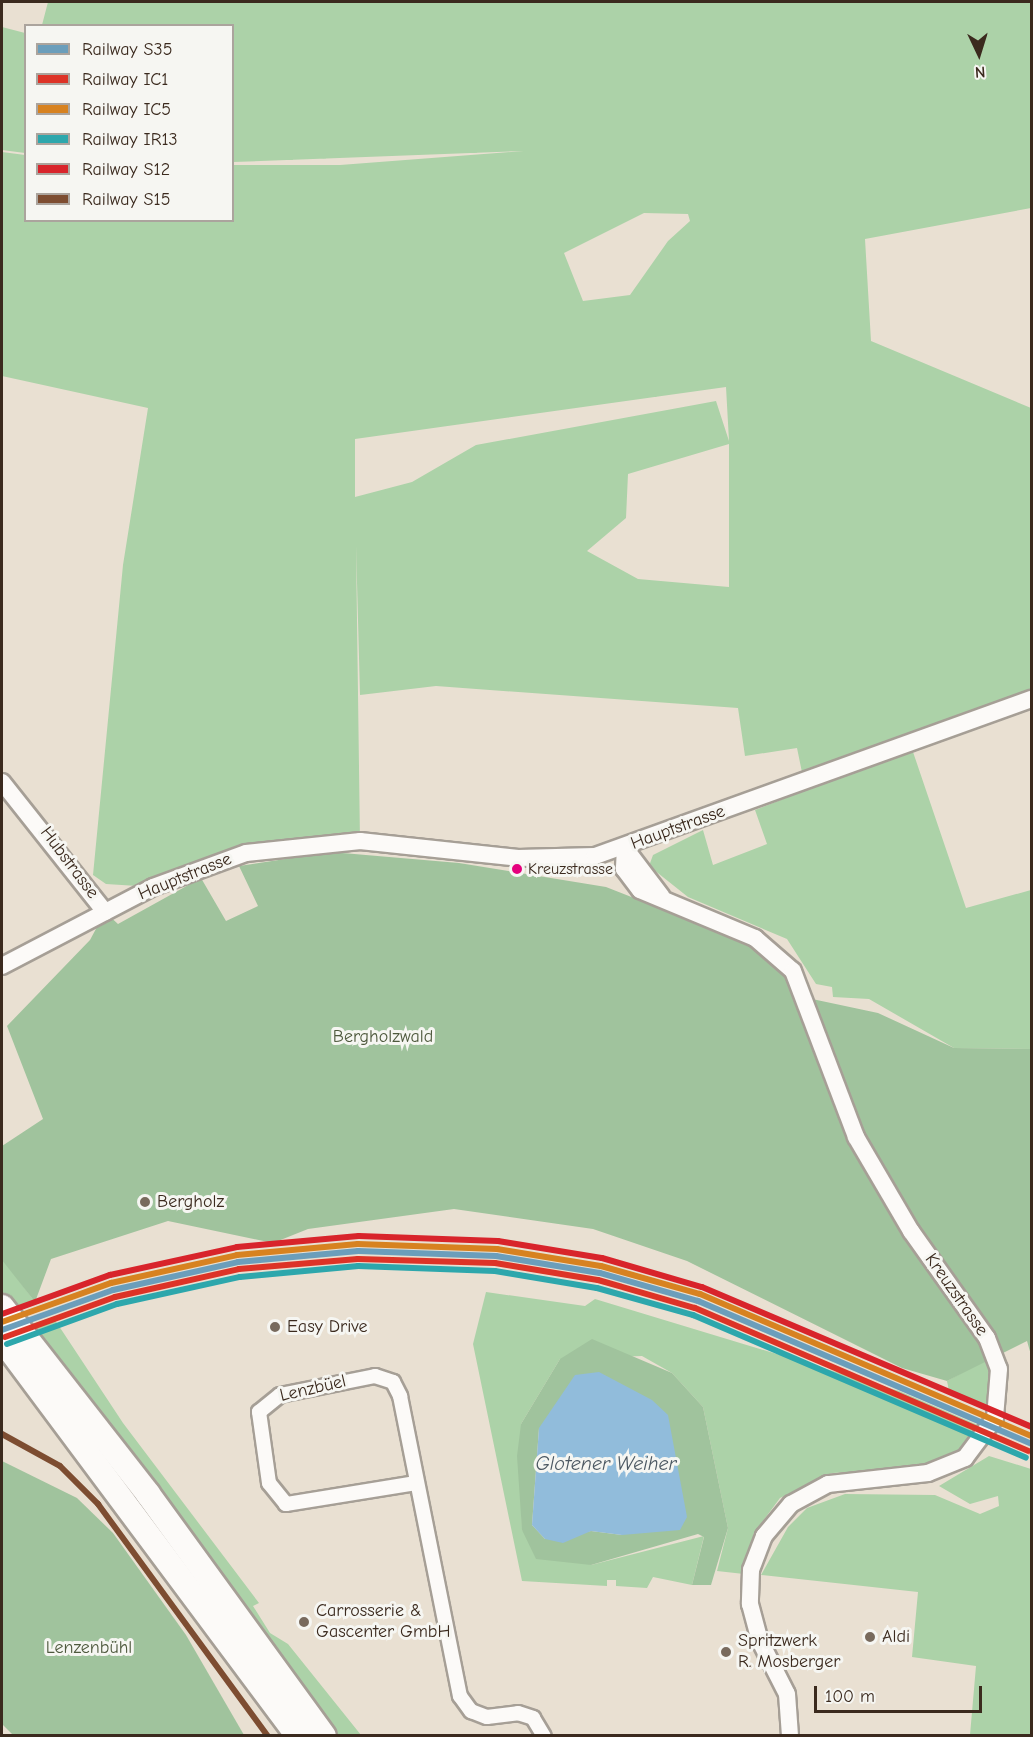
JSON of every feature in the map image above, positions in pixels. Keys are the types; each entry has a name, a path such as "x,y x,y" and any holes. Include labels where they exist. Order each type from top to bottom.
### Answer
{"highway":[{"path":"2,1307 141,1485 324,1736"},
{"path":"2,1340 298,1736"}],"street":[{"name":"Hauptstrasse","path":"105,912 216,862 296,844 360,841 552,860 625,848 1032,699"},
{"name":"Hubstrasse","path":"2,782 42,827 105,912 2,966"},
{"name":"Kreuzstrasse","path":"625,848 665,900 755,938 793,971 856,1137 911,1231 993,1349 1000,1379 997,1412 988,1434 964,1458 941,1470 814,1490 771,1525 754,1560 749,1593 760,1641 787,1694 790,1736"},
{"name":"Lenzbüel","path":"416,1483 286,1504 269,1483 259,1412 280,1395 385,1377 399,1391 460,1696 471,1711 487,1717 518,1713 533,1718 544,1736"}],"green space":[{"path":"48,2 1031,2 1031,208 865,239 871,341 1031,408 1031,696 804,782 797,748 745,756 738,708 436,686 360,695 356,545 360,841 296,844 153,887 106,884 93,875 123,565 148,408 2,376 2,152 24,155 24,222 234,222 234,165 340,165 524,151 234,162 234,24 42,24","holes":["644,213 688,214 690,221 668,241 630,295 583,301 564,253","726,387 729,441 716,401 476,445 412,482 355,497 355,439","729,444 729,587 638,579 587,551 626,518 628,474"]},
{"path":"2,27 24,33 24,153 2,150"},
{"path":"912,749 966,908 1031,890 1031,1049 954,1048 869,999 833,997 832,987 816,984 787,939 688,897 649,866 653,855 703,830 713,865 767,844 755,810"},
{"name":"Bergholzwald","path":"331,852 459,863 606,887 746,942 780,967 798,996 878,1013 954,1048 1031,1049 1031,1355 1027,1341 947,1381 902,1368 687,1261 593,1229 454,1209 308,1229 273,1243 168,1221 51,1259 35,1302 2,1260 2,1146 43,1119 7,1026 90,940 105,912 118,924 201,878 226,921 258,906 239,866"},
{"path":"2,1258 35,1302 18,1311 2,1291"},
{"path":"486,1292 585,1306 595,1299 899,1391 980,1426 975,1438 956,1454 920,1469 832,1473 780,1498 754,1533 744,1574 717,1571 728,1528 703,1407 672,1373 642,1356 560,1359 521,1424 522,1530 591,1565 704,1536 692,1585 653,1577 647,1588 616,1586 616,1580 607,1580 607,1586 522,1581 473,1344"},
{"path":"53,1317 123,1423 259,1603 253,1606 270,1633 288,1644 361,1735 338,1735 29,1325"},
{"path":"592,1339 672,1373 703,1407 728,1528 711,1585 692,1585 704,1537 698,1534 591,1565 536,1559 522,1530 517,1456 521,1424 560,1359","holes":["539,1428 622,1535 591,1531 545,1539 532,1525"]},
{"path":"987,1359 991,1373 988,1410 949,1391 947,1381"},
{"path":"989,1456 1031,1469 1031,1735 970,1735 976,1666 912,1657 918,1592 761,1575 788,1527 807,1508 845,1494 935,1495 980,1514 999,1506 998,1496 970,1504 939,1486"},
{"name":"Lenzenbühl","path":"2,1461 77,1498 113,1533 186,1635 244,1735 14,1736 2,1724"}],"water":[{"name":"Glotener Weiher","path":"599,1372 652,1400 668,1415 687,1517 680,1530 622,1535 591,1531 563,1543 545,1539 532,1525 539,1428 575,1375"}],"rail line":[{"name":"S12","path":"2,1314 110,1275 237,1247 359,1236 498,1241 602,1258 702,1287 1032,1427"},
{"name":"IC5","path":"2,1322 111,1283 237,1255 358,1244 497,1249 601,1266 700,1294 1032,1436"},
{"name":"S35","path":"2,1330 113,1290 238,1262 358,1251 496,1256 600,1273 698,1301 1032,1444"},
{"name":"IC1","path":"5,1337 115,1297 239,1269 358,1259 495,1263 598,1280 695,1308 1029,1451"},
{"name":"IR13","path":"7,1344 117,1304 240,1277 358,1266 495,1271 597,1288 693,1315 1026,1458"},
{"name":"S15","path":"2,1434 60,1466 98,1504 268,1736"}],"place":[{"name":"Kreuzstrasse","path":"517,869"},
{"name":"Bergholz","path":"145,1202"},
{"name":"Easy Drive","path":"275,1327"},
{"name":"Carrosserie & Gascenter GmbH","path":"304,1622"},
{"name":"Aldi","path":"870,1637"},
{"name":"Spritzwerk R. Mosberger","path":"726,1652"}]}
